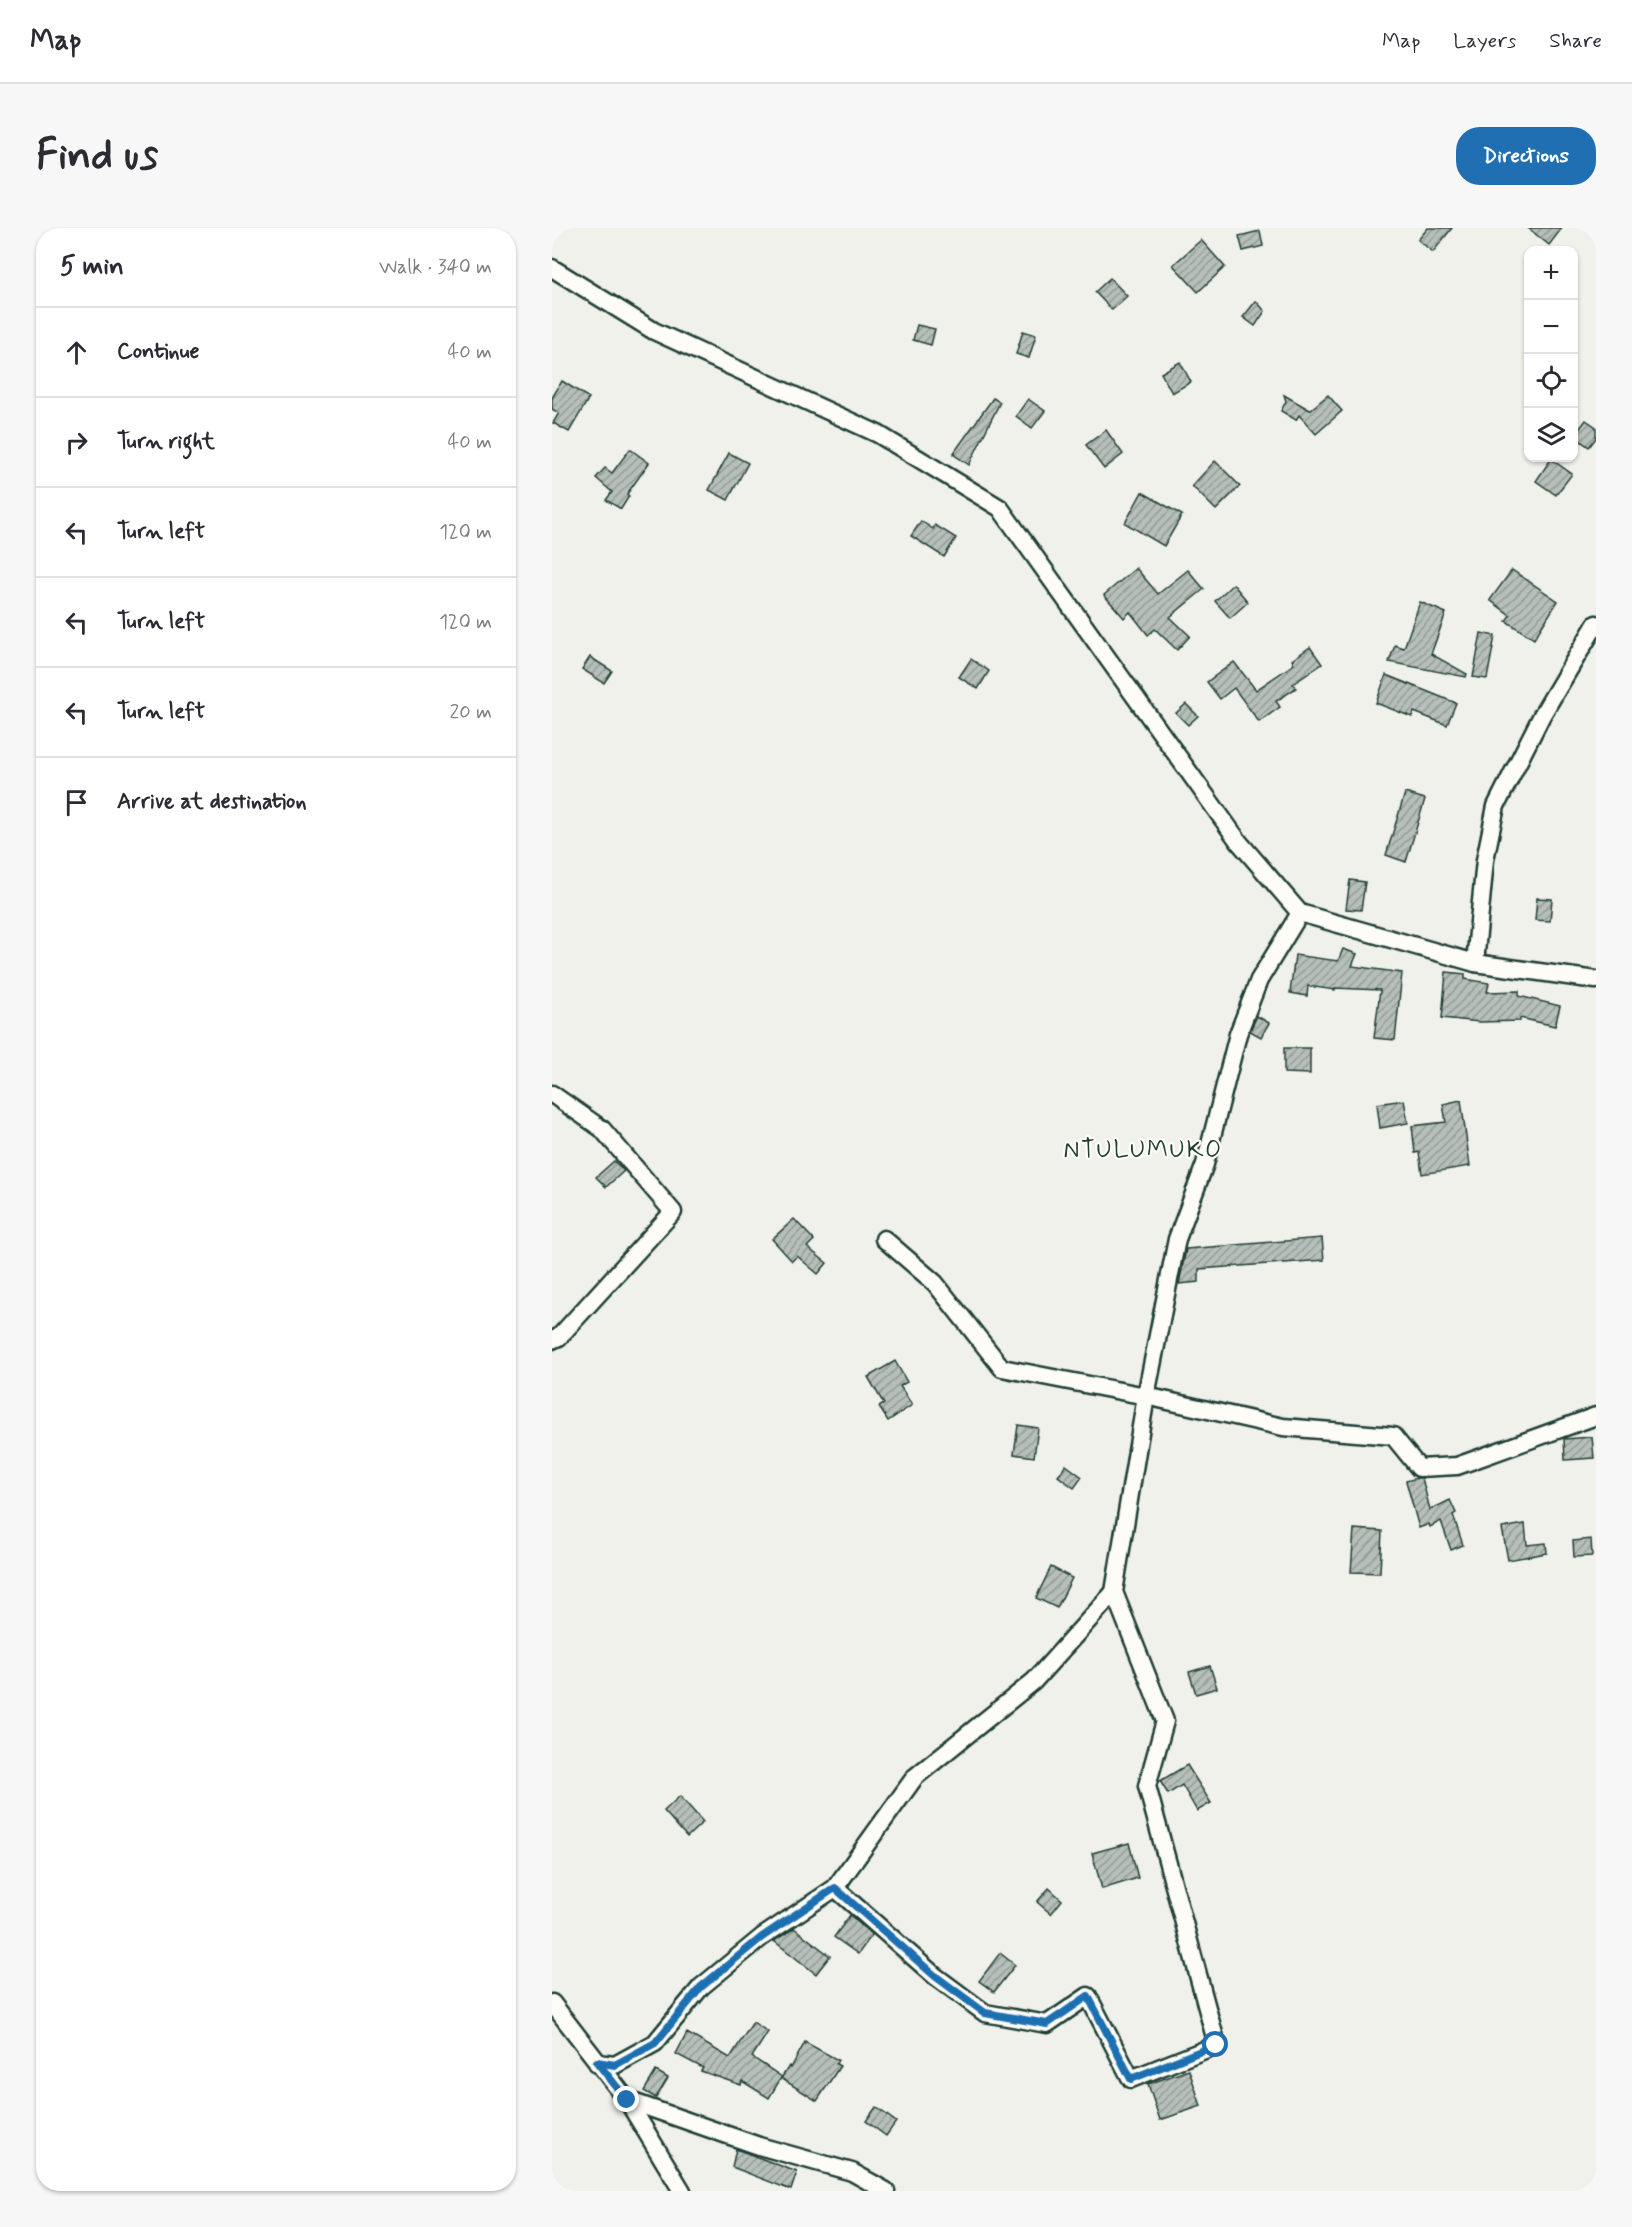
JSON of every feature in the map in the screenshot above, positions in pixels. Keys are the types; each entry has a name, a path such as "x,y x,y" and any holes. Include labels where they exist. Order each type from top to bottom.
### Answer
{"street":[{"path":"552,268 654,331 878,435 1000,508 1239,842 1300,913 1475,963 1596,980"},
{"path":"1475,963 1485,860 1496,806 1542,715 1596,624"},
{"path":"835,1888 935,1976 985,2013 1047,2024 1088,1996 1131,2079 1216,2045 1148,1786 1165,1721 1114,1592 1146,1396 1177,1239 1205,1164 1238,1034 1258,980 1300,913"},
{"path":"552,1094 602,1129 673,1212 559,1336 552,1340"},
{"path":"884,1239 935,1282 1002,1368 1146,1396 1283,1427 1394,1436 1419,1468 1457,1466 1596,1416"},
{"path":"597,2062 615,2065 655,2043 701,1987 762,1937 835,1888 915,1777 1034,1681 1114,1592"},
{"path":"552,2003 627,2100 682,2191"},
{"path":"627,2100 759,2146 852,2172 886,2191"}],"building":[{"path":"1428,228 1452,228 1433,252 1418,240"},
{"path":"1528,228 1562,228 1549,245"},
{"path":"1260,231 1263,246 1243,251 1239,236"},
{"path":"1201,240 1225,267 1198,292 1173,265"},
{"path":"1110,278 1127,296 1112,310 1095,292"},
{"path":"1256,301 1265,311 1255,326 1243,317"},
{"path":"917,325 935,329 931,345 913,340"},
{"path":"1023,331 1036,335 1029,358 1016,354"},
{"path":"1180,362 1191,382 1172,393 1161,373"},
{"path":"562,381 589,398 569,432 553,423 559,413 552,409 552,398"},
{"path":"1284,395 1310,410 1328,395 1342,411 1316,434 1299,415 1296,420 1281,411 1286,401"},
{"path":"993,398 1000,402 969,465 953,454"},
{"path":"1028,399 1045,411 1032,428 1016,416"},
{"path":"1586,420 1596,427 1596,438 1589,447 1578,439 1578,431"},
{"path":"1106,430 1123,454 1104,469 1086,445"},
{"path":"630,449 649,463 627,494 629,496 621,509 606,500 612,492 596,478 605,468 612,473"},
{"path":"729,453 748,463 728,500 709,490"},
{"path":"1215,461 1240,486 1216,510 1192,486"},
{"path":"1549,462 1555,462 1572,474 1556,495 1536,481"},
{"path":"1142,492 1182,515 1164,546 1125,523"},
{"path":"921,521 933,529 935,525 956,538 944,557 911,536"},
{"path":"1136,568 1158,594 1188,570 1204,589 1170,617 1190,636 1177,650 1155,629 1148,635 1130,612 1124,618 1104,595"},
{"path":"1512,570 1558,601 1534,639 1506,621 1510,615 1490,600"},
{"path":"1233,584 1248,602 1230,618 1215,601"},
{"path":"1420,602 1446,613 1431,654 1467,674 1466,677 1389,662 1395,645 1404,648"},
{"path":"1481,633 1495,636 1487,679 1473,677"},
{"path":"1310,647 1322,664 1293,684 1296,688 1276,701 1280,707 1259,722 1234,688 1220,699 1207,682 1234,662 1256,690 1294,664 1292,660"},
{"path":"590,657 612,671 604,683 582,669"},
{"path":"971,659 989,671 978,689 959,677"},
{"path":"1386,675 1456,703 1447,725 1414,712 1412,717 1376,703"},
{"path":"1186,704 1198,716 1188,725 1176,713"},
{"path":"1405,793 1425,799 1406,862 1386,855"},
{"path":"1350,880 1365,882 1361,910 1346,909"},
{"path":"1537,898 1552,899 1550,921 1535,920"},
{"path":"1343,949 1357,954 1352,966 1402,973 1395,1040 1374,1038 1380,990 1335,988 1335,990 1308,986 1307,996 1290,993 1295,955 1338,961"},
{"path":"1446,972 1465,974 1465,979 1489,983 1487,992 1519,991 1519,996 1560,1006 1555,1026 1520,1018 1520,1021 1480,1022 1442,1018"},
{"path":"1257,1016 1269,1023 1261,1037 1250,1031"},
{"path":"1284,1048 1310,1048 1310,1074 1284,1073"},
{"path":"1404,1100 1408,1123 1380,1128 1377,1104"},
{"path":"1461,1100 1470,1166 1422,1174 1419,1152 1415,1153 1412,1126 1446,1122 1443,1104"},
{"path":"614,1161 624,1171 606,1187 596,1177"},
{"path":"794,1219 814,1240 807,1247 827,1263 818,1274 797,1256 792,1261 772,1239"},
{"path":"1322,1238 1324,1260 1199,1269 1199,1282 1179,1284 1186,1249"},
{"path":"895,1361 907,1382 900,1386 912,1405 888,1421 879,1407 884,1404 868,1377"},
{"path":"1018,1425 1038,1428 1034,1457 1014,1454"},
{"path":"1592,1437 1594,1458 1565,1460 1564,1439"},
{"path":"1066,1465 1082,1477 1074,1488 1058,1476"},
{"path":"1422,1478 1430,1510 1450,1500 1456,1513 1453,1515 1463,1545 1451,1550 1441,1521 1430,1527 1429,1524 1419,1528 1406,1481"},
{"path":"1525,1524 1527,1545 1546,1543 1547,1553 1508,1560 1502,1528"},
{"path":"1354,1529 1382,1531 1380,1573 1351,1572"},
{"path":"1591,1539 1592,1556 1574,1557 1573,1541"},
{"path":"1051,1567 1072,1578 1057,1608 1036,1598"},
{"path":"1210,1666 1217,1688 1196,1694 1189,1672"},
{"path":"1187,1765 1211,1803 1197,1811 1182,1785 1168,1794 1160,1781"},
{"path":"680,1796 703,1822 687,1837 664,1811"},
{"path":"1129,1843 1138,1878 1102,1889 1092,1853"},
{"path":"1049,1888 1062,1900 1051,1914 1037,1902"},
{"path":"850,1915 872,1935 858,1954 834,1937"},
{"path":"794,1928 830,1956 816,1974 774,1941"},
{"path":"1000,1953 1015,1965 994,1992 979,1981"},
{"path":"753,2022 768,2032 752,2057 782,2077 789,2066 791,2068 805,2042 838,2060 836,2064 840,2066 817,2101 781,2078 769,2098 742,2081 741,2085 701,2071 703,2068 676,2054 687,2033 730,2058"},
{"path":"1189,2070 1201,2106 1160,2120 1148,2084"},
{"path":"656,2071 668,2078 656,2098 644,2091"},
{"path":"876,2107 896,2122 886,2136 866,2121"},
{"path":"736,2149 797,2172 791,2190 732,2167"}],"district":[{"name":"NTULUMUKO","path":"1143,1149"}],"route":[{"path":"627,2100 612,2084 597,2062 615,2065 655,2043 701,1987 762,1937 835,1888 850,1903 904,1946 935,1976 985,2013 1047,2024 1088,1996 1131,2079 1216,2045"}]}
